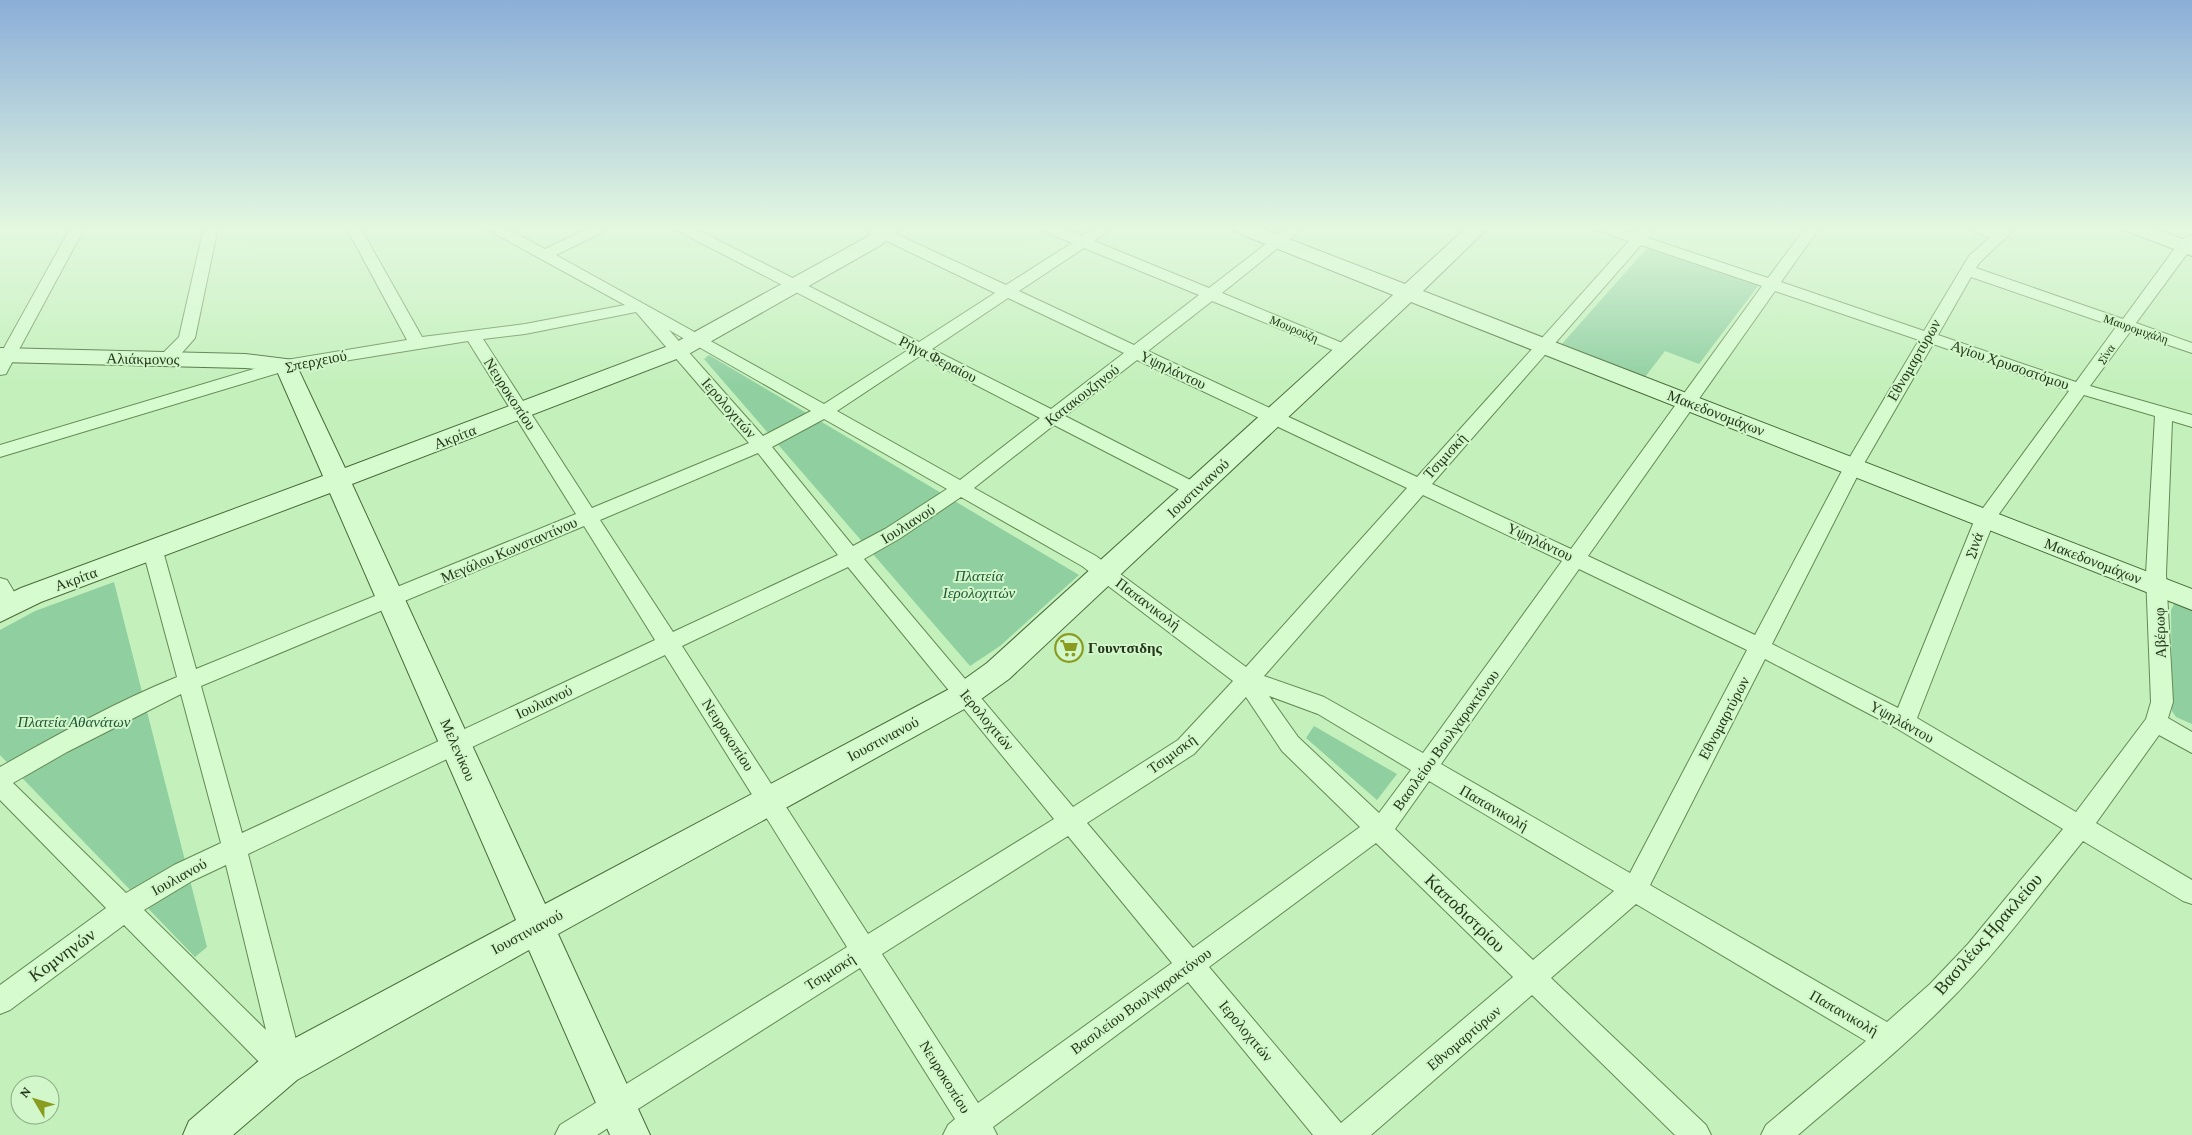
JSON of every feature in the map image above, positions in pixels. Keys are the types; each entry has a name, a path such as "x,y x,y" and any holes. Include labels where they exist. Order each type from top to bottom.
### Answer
{"street":[{"path":"3,360 48,280"},
{"path":"167,359 187,338 200,280"},
{"path":"382,280 417,343"},
{"name":"Ιερολοχιτών","path":"591,280 640,307 688,346 824,412 1106,572"},
{"name":"Ρήγα Φεραίου","path":"785,280 1195,490"},
{"name":"Ακρίτα","path":"4,600 31,596 153,551 521,412 688,346 804,280"},
{"name":"Υψηλάντου","path":"982,280 1761,647 1904,722 2192,893"},
{"name":"Μεγάλου Κωνσταντίνου","path":"0,779 114,716 190,681 390,600 761,445 824,412 1025,280"},
{"name":"Μουρούζη","path":"1177,280 1346,350"},
{"name":"Κατακουζηνού","path":"960,489 1229,280"},
{"name":"Μακεδονομάχων","path":"1375,280 2192,600"},
{"name":"Ιουστινιανού","path":"203,1135 283,1066 966,694 1015,656 1422,280"},
{"name":"Τσιμισκή","path":"570,1135 1186,747 1602,280"},
{"name":"Αγίου Χρυσοστόμου","path":"1762,280 2081,389 2192,421"},
{"name":"Βασιλείου Βουλγαροκτόνου","path":"971,1131 1190,965 1378,828 1392,814 1427,768 1775,280"},
{"name":"Εθνομαρτύρων","path":"1349,1135 1634,890 1853,467 1961,280"},
{"name":"Μαυρομιχάλη","path":"1995,280 2192,348"},
{"name":"Σίνα","path":"2081,389 2162,280"},
{"name":"Σπερχειού","path":"0,451 286,365 417,343 558,323 640,307"},
{"name":"Νευροκοπίου","path":"473,336 865,950 971,1131"},
{"name":"Ιερολοχιτών","path":"688,346 761,445 851,557 1332,1135"},
{"name":"Αλιάκμονος","path":"3,360 167,359 245,361 286,365"},
{"name":"Μελενίκου","path":"286,365 630,1135"},
{"name":"Σινά","path":"1904,722 1985,519 2081,389"},
{"name":"Αβέρωφ","path":"2080,826 2156,722 2162,702 2156,574 2164,414"},
{"name":"Ιουλιανού","path":"125,910 172,879 234,848 851,557 892,534 960,489"},
{"path":"0,785 283,1066 287,1059 234,848 153,551"},
{"name":"Παπανικολή","path":"1106,572 1246,679 1316,703 1888,1039"},
{"name":"Καποδιστρίου","path":"1246,679 1290,744 1696,1135"},
{"path":"2156,722 2192,744"},
{"name":"Βασιλέως Ηρακλείου","path":"1776,1135 1939,993 1976,953 2080,826"},
{"name":"Κομνηνών","path":"0,1001 125,910"}],"green space":[{"path":"1619,280 1740,280 1758,286 1699,364 1665,351 1645,377 1561,345"},
{"name":"Πλατεία Ιερολοχιτών","path":"709,355 1079,575 1000,646 970,666 704,359"},
{"name":"Πλατεία Αθανάτων","path":"114,582 207,947 195,957 0,755 0,630 35,611"},
{"path":"2174,604 2192,607 2192,724 2176,717 2172,711 2171,610"},
{"path":"1314,726 1397,774 1377,800 1306,738"}],"place":[{"name":"Γουντσιδης","path":"1069,648"}]}
